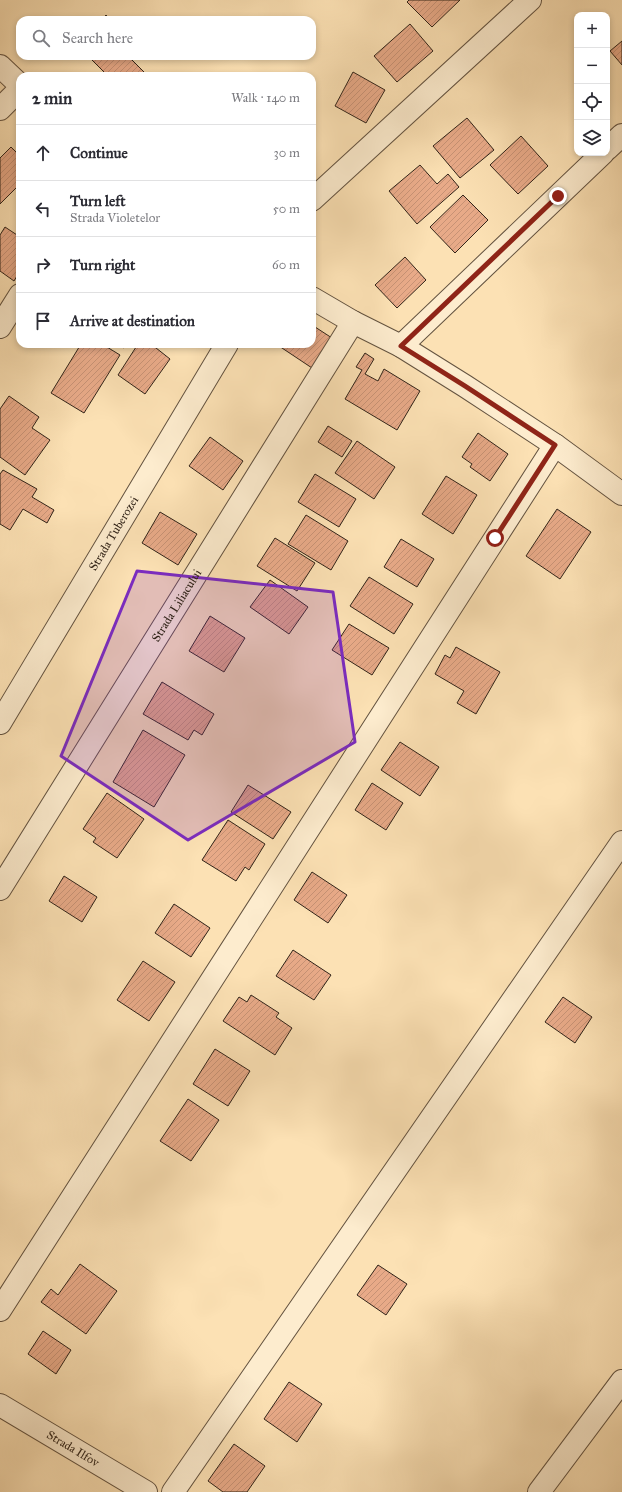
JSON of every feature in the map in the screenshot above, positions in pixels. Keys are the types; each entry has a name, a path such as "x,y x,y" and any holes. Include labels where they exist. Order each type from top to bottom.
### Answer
{"street":[{"path":"316,196 530,0"},
{"path":"0,66 16,81"},
{"path":"0,109 16,93"},
{"path":"610,146 622,135"},
{"path":"401,346 600,156"},
{"path":"316,300 353,322 401,346 465,386 555,445 622,494"},
{"path":"0,327 16,301"},
{"name":"Strada Liliacului","path":"0,889 353,322"},
{"name":"Strada Tuberozei","path":"0,723 224,348"},
{"path":"0,1310 555,445"},
{"path":"173,1492 622,842"},
{"path":"539,1492 622,1381"},
{"name":"Strada Ilfov","path":"0,1405 146,1492"}],"highlighted area":[{"path":"137,571 333,592 355,742 188,840 61,756"}],"building":[{"path":"409,0 460,0 432,27 407,2"},
{"path":"410,24 433,51 397,82 374,56"},
{"path":"622,41 622,65 610,51"},
{"path":"92,60 132,60 144,72 104,72"},
{"path":"353,72 385,90 366,123 335,106"},
{"path":"467,118 494,150 460,178 433,146"},
{"path":"521,136 548,166 518,194 490,165"},
{"path":"11,147 16,152 16,188 0,204 0,158"},
{"path":"420,165 437,184 448,174 459,187 417,224 389,191"},
{"path":"463,195 488,220 455,253 430,227"},
{"path":"5,227 16,234 16,278 14,281 0,271 0,235"},
{"path":"405,257 426,280 397,308 375,285"},
{"path":"316,328 332,338 312,368 282,348 316,348"},
{"path":"79,348 109,348 120,355 84,413 51,393"},
{"path":"135,348 156,348 170,359 145,394 118,375"},
{"path":"365,353 374,359 365,374 378,381 384,369 420,391 397,430 345,399 362,370 356,367"},
{"path":"9,396 39,417 32,428 50,440 25,475 0,457 0,409"},
{"path":"328,426 352,441 342,457 318,442"},
{"path":"478,433 508,454 490,481 470,467 472,464 462,457"},
{"path":"210,437 243,461 223,490 189,466"},
{"path":"357,441 395,467 374,499 335,473"},
{"path":"3,470 37,489 32,497 54,510 47,523 23,509 10,530 0,524 0,474"},
{"path":"315,474 356,499 339,527 298,502"},
{"path":"446,476 477,495 453,534 422,514"},
{"path":"557,509 591,532 560,579 526,556"},
{"path":"160,512 197,534 178,565 142,543"},
{"path":"306,515 348,541 331,570 288,544"},
{"path":"275,538 315,563 297,591 257,566"},
{"path":"401,539 434,559 417,587 384,567"},
{"path":"369,577 413,604 394,634 350,606"},
{"path":"270,580 308,607 289,634 250,607"},
{"path":"210,616 245,638 224,672 189,651"},
{"path":"349,624 389,648 372,675 332,650"},
{"path":"456,647 500,672 476,714 457,703 464,691 435,674 445,655 450,658"},
{"path":"162,682 214,714 202,735 194,730 188,740 143,714"},
{"path":"143,730 185,755 154,807 113,782"},
{"path":"400,742 439,767 420,796 381,770"},
{"path":"372,783 403,803 386,830 355,810"},
{"path":"248,785 291,812 273,839 231,812"},
{"path":"107,793 144,819 117,858 93,842 96,838 83,829"},
{"path":"228,820 265,844 249,870 245,867 236,881 202,860"},
{"path":"312,872 347,895 328,923 294,900"},
{"path":"64,876 97,897 82,922 49,901"},
{"path":"174,904 210,928 191,957 155,933"},
{"path":"293,950 331,975 314,1000 276,976"},
{"path":"143,961 175,982 149,1021 117,1000"},
{"path":"251,995 279,1013 276,1017 292,1028 275,1055 223,1021 239,997 247,1002"},
{"path":"563,997 592,1017 575,1043 545,1022"},
{"path":"215,1049 250,1071 228,1106 193,1084"},
{"path":"188,1099 219,1120 191,1161 160,1141"},
{"path":"80,1264 117,1291 86,1334 41,1302 51,1289 58,1295"},
{"path":"378,1265 407,1284 386,1315 357,1295"},
{"path":"43,1331 71,1350 56,1374 28,1354"},
{"path":"289,1382 322,1404 297,1442 264,1419"},
{"path":"234,1444 265,1466 247,1492 223,1492 208,1481"}],"route":[{"path":"495,538 555,445 401,346 558,196"}]}
